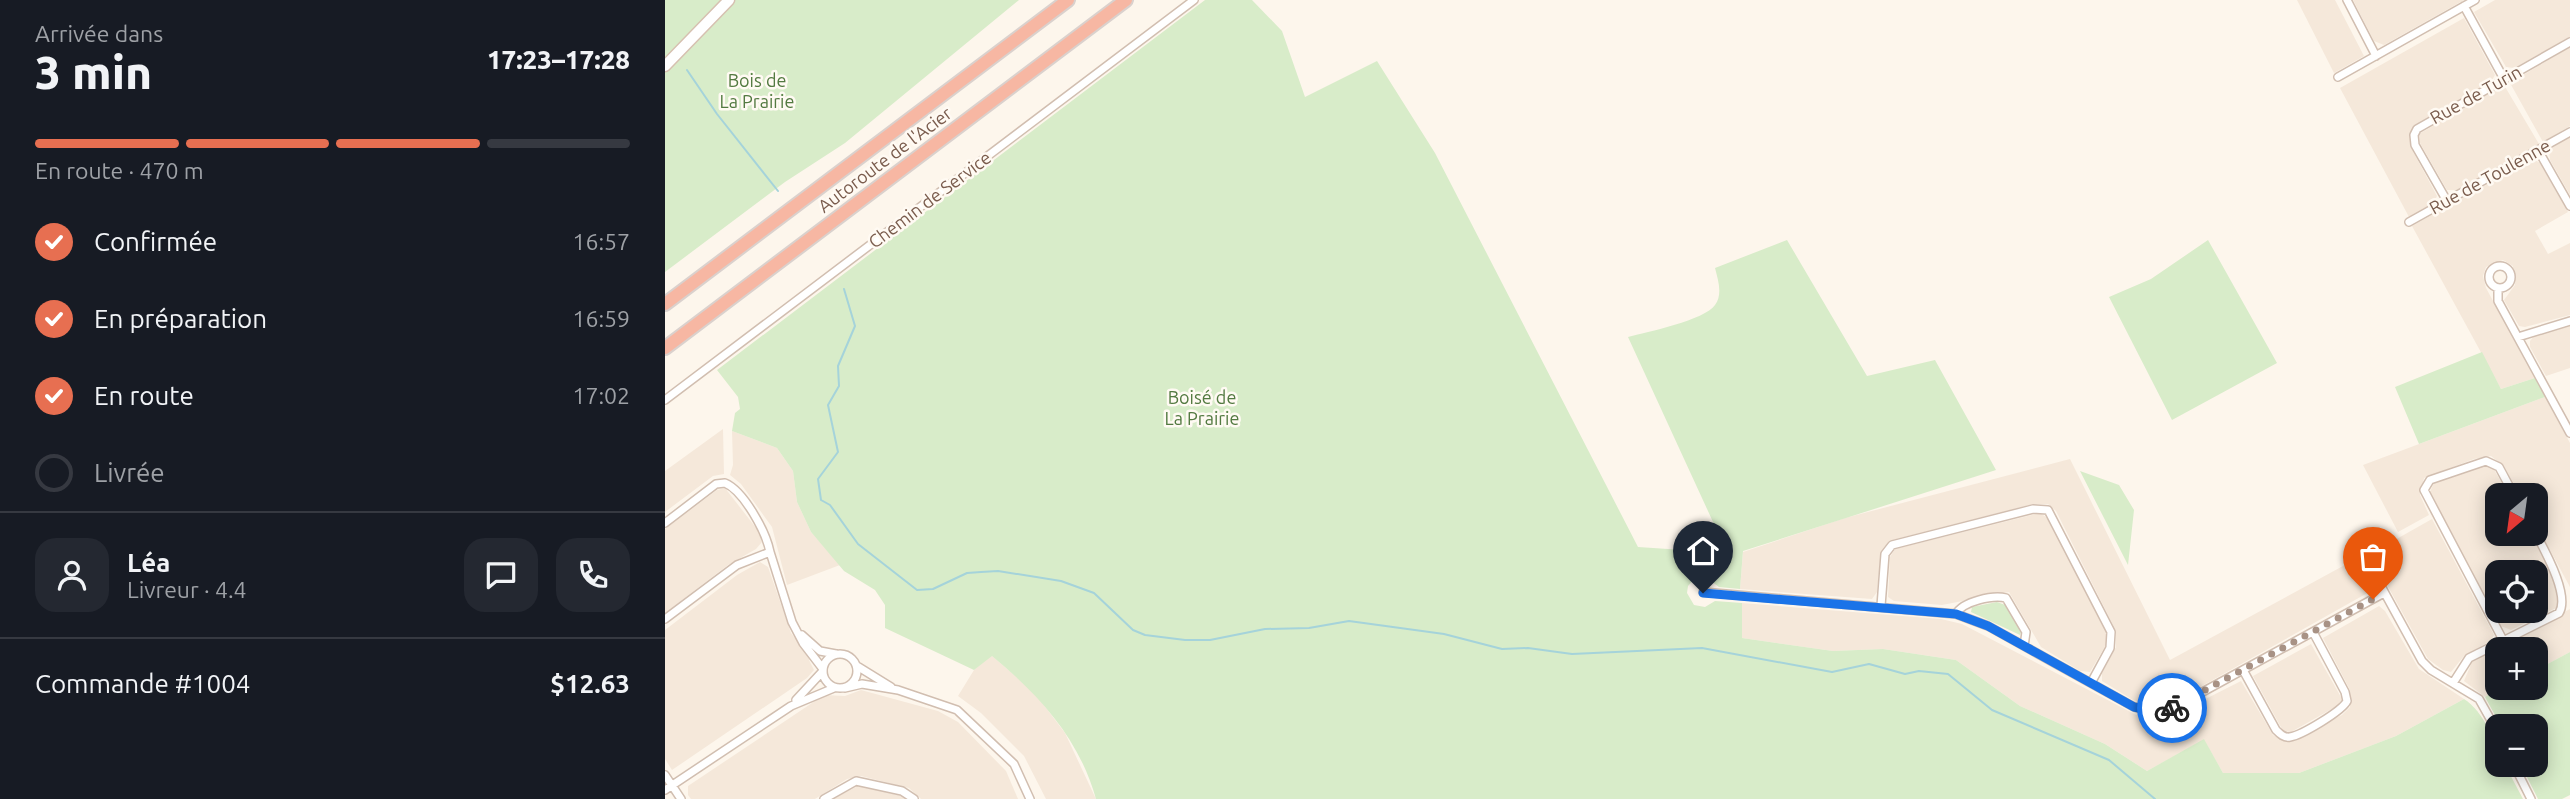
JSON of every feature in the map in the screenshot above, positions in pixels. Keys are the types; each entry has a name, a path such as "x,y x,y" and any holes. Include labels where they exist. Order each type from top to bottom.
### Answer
{"highway":[{"name":"Autoroute de l'Acier","path":"665,304 1068,0"},
{"name":"Autoroute de l'Acier","path":"665,348 1126,0"}],"main road":[{"path":"665,66 729,0"}],"street":[{"name":"Chemin de Service","path":"665,400 1194,0"},
{"path":"2347,0 2376,56"},
{"path":"2338,77 2475,0"},
{"path":"2464,6 2504,79"},
{"name":"Rue de Turin","path":"2447,201 2415,145 2415,132 2570,42"},
{"name":"Rue de Toulenne","path":"2409,222 2570,132"},
{"path":"2538,150 2570,206"},
{"path":"2498,288 2498,301 2570,433"},
{"path":"2518,337 2570,321"},
{"path":"2501,637 2424,490 2430,480 2486,461 2499,467 2508,483"},
{"path":"665,523 716,484 725,483 734,489 764,530 779,588 796,630 823,670 826,681 834,688"},
{"path":"1881,606 1885,554 1892,545 2033,509 2048,510 2112,632 2110,648 2091,683"},
{"path":"2509,637 2559,613 2568,602 2565,587 2543,546"},
{"path":"665,619 737,565 770,552"},
{"path":"2364,555 2422,661 2483,704 2488,714"},
{"path":"1703,593 1956,614 2024,646 2134,707 2158,711 2186,701 2384,593"},
{"path":"1956,614 1961,606 2006,598 2026,632 2024,646"},
{"path":"796,630 820,651 849,657 856,665 898,690"},
{"path":"2243,670 2276,730 2283,735 2294,735 2339,711 2345,704 2346,692 2313,632"},
{"path":"2453,683 2469,658 2485,650"},
{"path":"791,706 823,670 828,659 837,654"},
{"path":"845,688 854,681 856,665"},
{"path":"668,787 791,706 834,688 862,684 898,690 940,702 966,715 1014,764 1030,799"},
{"path":"665,775 668,787 681,799"},
{"path":"2520,777 2531,799"},
{"path":"824,799 849,783 860,781 902,791 914,799"}],"shaded area":[{"path":"2297,0 2335,0 2364,56 2334,73"},
{"path":"2353,0 2464,0 2384,45 2374,41"},
{"path":"2495,0 2570,0 2570,37 2514,68 2506,67 2474,12"},
{"path":"2464,18 2495,75 2491,82 2413,127 2410,146 2437,196 2434,203 2409,217 2340,88"},
{"path":"2570,47 2570,126 2543,142 2510,83"},
{"path":"2504,85 2539,144 2457,190 2447,190 2420,143 2419,134"},
{"path":"2570,136 2570,195 2550,160 2549,150"},
{"path":"2533,159 2540,163 2568,212 2535,231 2548,254 2570,243 2570,315 2525,327 2519,326 2504,300 2515,285 2513,266 2503,260 2486,267 2483,276 2486,288 2535,378 2501,389 2412,226"},
{"path":"2570,325 2570,368 2546,376 2530,347 2530,341 2535,335"},
{"path":"2545,397 2570,443 2570,587 2548,546 2548,483 2513,483 2504,466 2491,456 2474,459 2424,478 2420,495 2429,515 2398,532 2363,465"},
{"path":"723,429 724,474 713,476 665,512 665,471"},
{"path":"732,431 777,448 793,471 797,502 811,532 840,565 787,585 772,527 741,484 730,475 733,465"},
{"path":"2070,459 2170,660 2343,566 2356,555 2371,582 2371,591 2177,700 2152,705 2133,700 2102,681 2102,673 2116,647 2116,631 2056,511 2048,504 2033,504 1889,541 1881,551 1877,592 1872,599 1740,589 1743,552 1845,518"},
{"path":"2484,466 2493,468 2502,483 2485,483 2485,546 2537,546 2544,560 2485,560 2485,597 2429,494 2434,483"},
{"path":"725,488 760,533 762,542 756,549 728,565 665,613 665,529 717,490"},
{"path":"2040,513 2049,519 2107,632 2107,643 2090,672 2080,671 2041,647 2009,592 1942,605 1894,601 1888,597 1890,557 1895,549"},
{"path":"2432,519 2485,618 2485,623 2494,635 2485,637 2485,644 2464,656 2451,672 2443,670 2428,659 2370,554"},
{"path":"760,562 768,567 791,633 811,658 809,660 814,670 807,678 672,770 665,759 665,630 737,575"},
{"path":"2548,567 2563,594 2560,606 2548,612"},
{"path":"1742,603 1941,619 1962,624 2142,718 2170,717 2241,681 2273,735 2287,741 2342,715 2350,707 2350,690 2323,638 2379,606 2385,611 2419,669 2464,699 2396,736 2299,773 2223,773 2204,740 2147,771 2105,744 2020,706 1956,660 1883,649 1833,651 1742,638"},
{"path":"2570,609 2570,652 2548,664 2548,637 2518,637"},
{"path":"2499,623 2525,623 2511,630"},
{"path":"2311,644 2342,699 2337,706 2291,732 2283,731 2253,676"},
{"path":"991,655 1034,692 1065,733 1096,799 1046,799 1024,756 981,713 958,696 974,670"},
{"path":"2485,655 2485,697 2464,681 2472,662"},
{"path":"861,690 938,711 958,722 1006,771 1018,799 921,799 909,788 861,776 847,779 815,799 691,799 688,795 688,786 824,695 845,696"},
{"path":"858,786 902,796 907,799 833,799"}],"green space":[{"name":"Bois de La Prairie","path":"665,0 1019,0 845,143 785,182 665,272"},
{"name":"Boisé de La Prairie","path":"1205,0 1252,0 1282,31 1305,97 1377,61 1435,153 1638,547 1683,550 1719,535 1628,337 1675,325 1709,310 1719,296 1715,268 1787,240 1867,376 1935,360 1996,470 1743,551 1740,589 1719,587 1707,578 1695,578 1688,586 1687,593 1694,605 1705,607 1715,601 1742,603 1742,638 1833,651 1883,649 1956,660 2020,706 2105,744 2147,771 2204,739 2223,773 2299,773 2396,736 2464,699 2478,712 2485,724 2485,777 2511,777 2523,799 1096,799 1079,756 1055,719 1026,686 992,656 974,670 885,628 885,605 875,590 844,571 811,532 797,502 793,471 777,448 732,431 735,413 740,409 738,397 717,370"},
{"path":"2208,240 2277,363 2172,420 2109,297 2151,279"},
{"path":"2482,352 2501,389 2535,378 2545,397 2419,444 2395,387"},
{"path":"2080,471 2119,485 2134,510 2128,565"},
{"path":"1997,602 2008,606 2020,635 1971,612 1972,607"},
{"path":"2570,652 2570,795 2562,799 2538,799 2527,777 2548,777 2548,714 2494,714 2487,700 2548,700 2548,664"}],"waterway":[{"path":"687,70 717,114 778,191"},
{"path":"844,289 855,326 838,366 839,386 828,405 838,452 818,479 821,500 830,505 858,544 917,590 933,589 967,573 981,572 998,571 1061,581 1094,593 1133,630 1145,635 1185,640 1210,640 1265,629 1309,628 1349,621 1444,634 1502,649 1528,648 1572,654 1702,648 1832,672 1869,664 1905,674 1919,671 1948,674 1992,710 2109,760 2155,799"}],"way so far":[{"path":"2172,708 2373,599"}],"route":[{"path":"1703,593 1948,612 1988,626 2134,707 2152,711 2172,708"}]}
